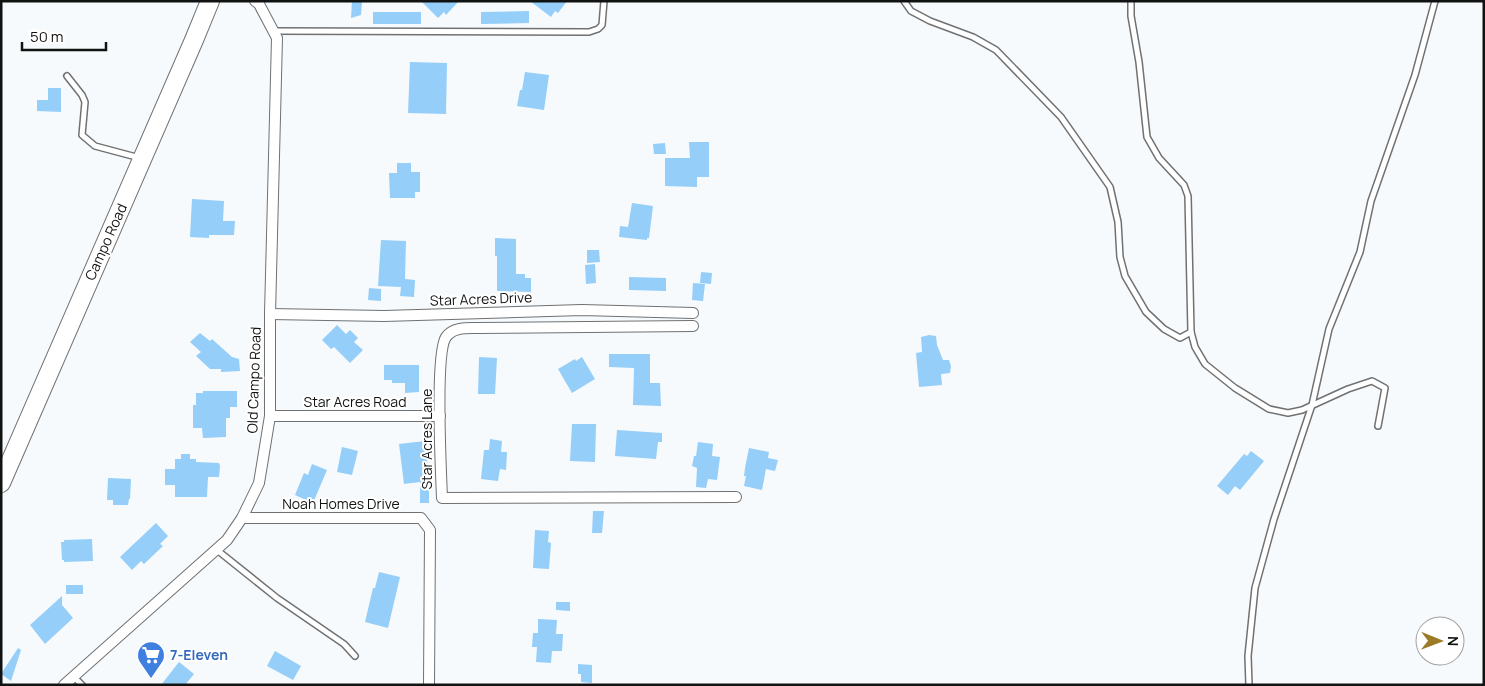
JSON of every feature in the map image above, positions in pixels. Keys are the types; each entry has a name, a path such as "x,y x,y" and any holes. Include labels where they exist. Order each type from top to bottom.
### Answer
{"highway":[{"name":"Campo Road","path":"1,483 210,1"}],"street":[{"name":"Old Campo Road","path":"64,685 227,540 242,518 259,483 270,416 270,314 277,38 259,4 255,1"},
{"name":"Star Acres Drive","path":"270,314 384,316 582,310 693,313"},
{"name":"Star Acres Lane","path":"693,326 461,328 449,333 444,339 441,354 442,498 736,497"},
{"name":"Star Acres Road","path":"270,416 440,416"},
{"name":"Noah Homes Drive","path":"242,518 421,518 430,530 430,685"}],"lane":[{"path":"273,32 589,32 598,29 602,25 604,1"},
{"path":"904,1 911,11 930,21 973,37 996,50 1061,117 1110,187 1118,222 1120,257 1125,276 1146,312 1164,329 1180,338 1191,332"},
{"path":"1131,1 1131,16 1139,62 1147,137 1159,158 1184,185 1188,196 1191,332 1195,347 1205,364 1235,388 1268,409 1288,412 1302,410 1372,381 1385,388 1378,426"},
{"path":"1248,685 1248,656 1255,588 1274,519 1312,405 1329,329 1360,252 1371,201 1415,75 1435,1"},
{"path":"67,76 82,95 85,102 82,136 95,146 143,159"},
{"path":"216,550 277,598 344,644 355,656"},
{"path":"74,676 82,685"}],"building":[{"path":"352,1 362,1 361,15 351,18"},
{"path":"421,1 459,1 446,15 444,12 438,18"},
{"path":"530,1 567,1 558,13 555,11 551,17"},
{"path":"529,11 529,23 481,24 481,12"},
{"path":"373,12 421,12 421,24 373,24"},
{"path":"410,62 447,63 446,114 408,113"},
{"path":"525,72 549,75 544,110 517,106"},
{"path":"48,88 61,88 61,112 37,111 37,100 48,100"},
{"path":"689,142 709,142 709,177 697,177 697,187 665,186 665,158 690,158"},
{"path":"665,143 666,154 654,154 653,144"},
{"path":"397,163 411,163 411,172 420,172 420,192 415,192 415,198 390,198 389,173 397,173"},
{"path":"192,199 224,201 223,221 235,221 234,235 209,235 209,238 190,237"},
{"path":"632,203 653,206 649,238 647,240 619,237 620,226 628,227"},
{"path":"495,238 516,239 516,274 525,274 525,278 531,278 531,292 497,291"},
{"path":"381,240 406,241 405,279 415,280 414,297 400,296 401,287 378,286"},
{"path":"587,250 599,250 600,262 587,263"},
{"path":"595,264 596,283 586,284 585,265"},
{"path":"701,272 712,273 711,284 700,283"},
{"path":"629,277 666,278 666,291 629,290"},
{"path":"693,283 705,284 703,301 692,300"},
{"path":"369,288 381,289 381,301 368,300"},
{"path":"337,325 346,334 350,330 358,338 354,342 363,350 350,363 334,347 331,349 322,340"},
{"path":"200,333 210,341 212,339 232,357 239,359 240,371 221,372 221,369 210,369 196,356 201,352 190,342"},
{"path":"936,336 937,345 943,360 949,360 951,366 950,373 941,374 942,385 919,387 916,353 922,352 921,337"},
{"path":"609,354 650,354 650,383 660,383 661,406 633,405 634,368 609,367"},
{"path":"479,357 497,358 495,394 478,394"},
{"path":"582,357 595,379 572,393 558,369"},
{"path":"384,365 419,365 419,392 405,393 405,383 392,383 392,380 384,380"},
{"path":"203,391 237,391 237,407 230,407 230,418 226,418 226,437 203,438 202,428 193,428 193,405 196,405 196,393 203,393"},
{"path":"572,424 596,424 595,462 570,461"},
{"path":"617,430 662,433 662,442 658,442 656,459 615,456"},
{"path":"490,439 502,441 501,452 507,452 506,470 500,469 498,481 481,479 484,450 489,450"},
{"path":"425,441 429,503 420,503 420,482 404,484 399,444"},
{"path":"698,442 713,444 712,456 720,457 717,480 708,479 706,488 696,487 697,468 692,466"},
{"path":"342,447 358,451 352,475 337,472"},
{"path":"749,448 769,452 768,458 778,460 775,471 766,469 762,490 744,486"},
{"path":"1251,451 1264,461 1240,490 1235,486 1228,495 1217,486 1244,454 1247,456"},
{"path":"181,454 190,454 190,459 196,459 196,462 219,463 219,477 208,477 207,497 175,497 175,485 165,485 165,469 175,469 175,459 181,459"},
{"path":"312,464 327,470 313,503 295,495 304,473 308,475"},
{"path":"108,478 131,479 128,505 113,505 113,500 107,500"},
{"path":"593,511 604,511 602,533 592,533"},
{"path":"156,523 168,536 160,544 163,546 144,564 141,561 132,570 120,557"},
{"path":"535,530 549,531 548,542 551,543 549,569 533,568"},
{"path":"92,539 93,561 64,562 62,560 61,542 64,542 64,540"},
{"path":"379,572 400,577 388,628 365,622"},
{"path":"66,585 83,585 83,594 66,594"},
{"path":"62,596 62,605 73,618 45,644 30,625"},
{"path":"556,602 570,602 570,611 556,610"},
{"path":"538,619 557,620 556,634 563,634 562,651 552,651 551,663 536,662 537,647 532,647 533,633 538,633"},
{"path":"18,648 21,650 11,681 1,674"},
{"path":"275,651 301,666 293,680 267,666"},
{"path":"179,662 194,674 185,685 161,685"},
{"path":"578,664 592,665 592,683 581,682 581,674 578,674"}],"place":[{"name":"7-Eleven","path":"151,679"}]}
